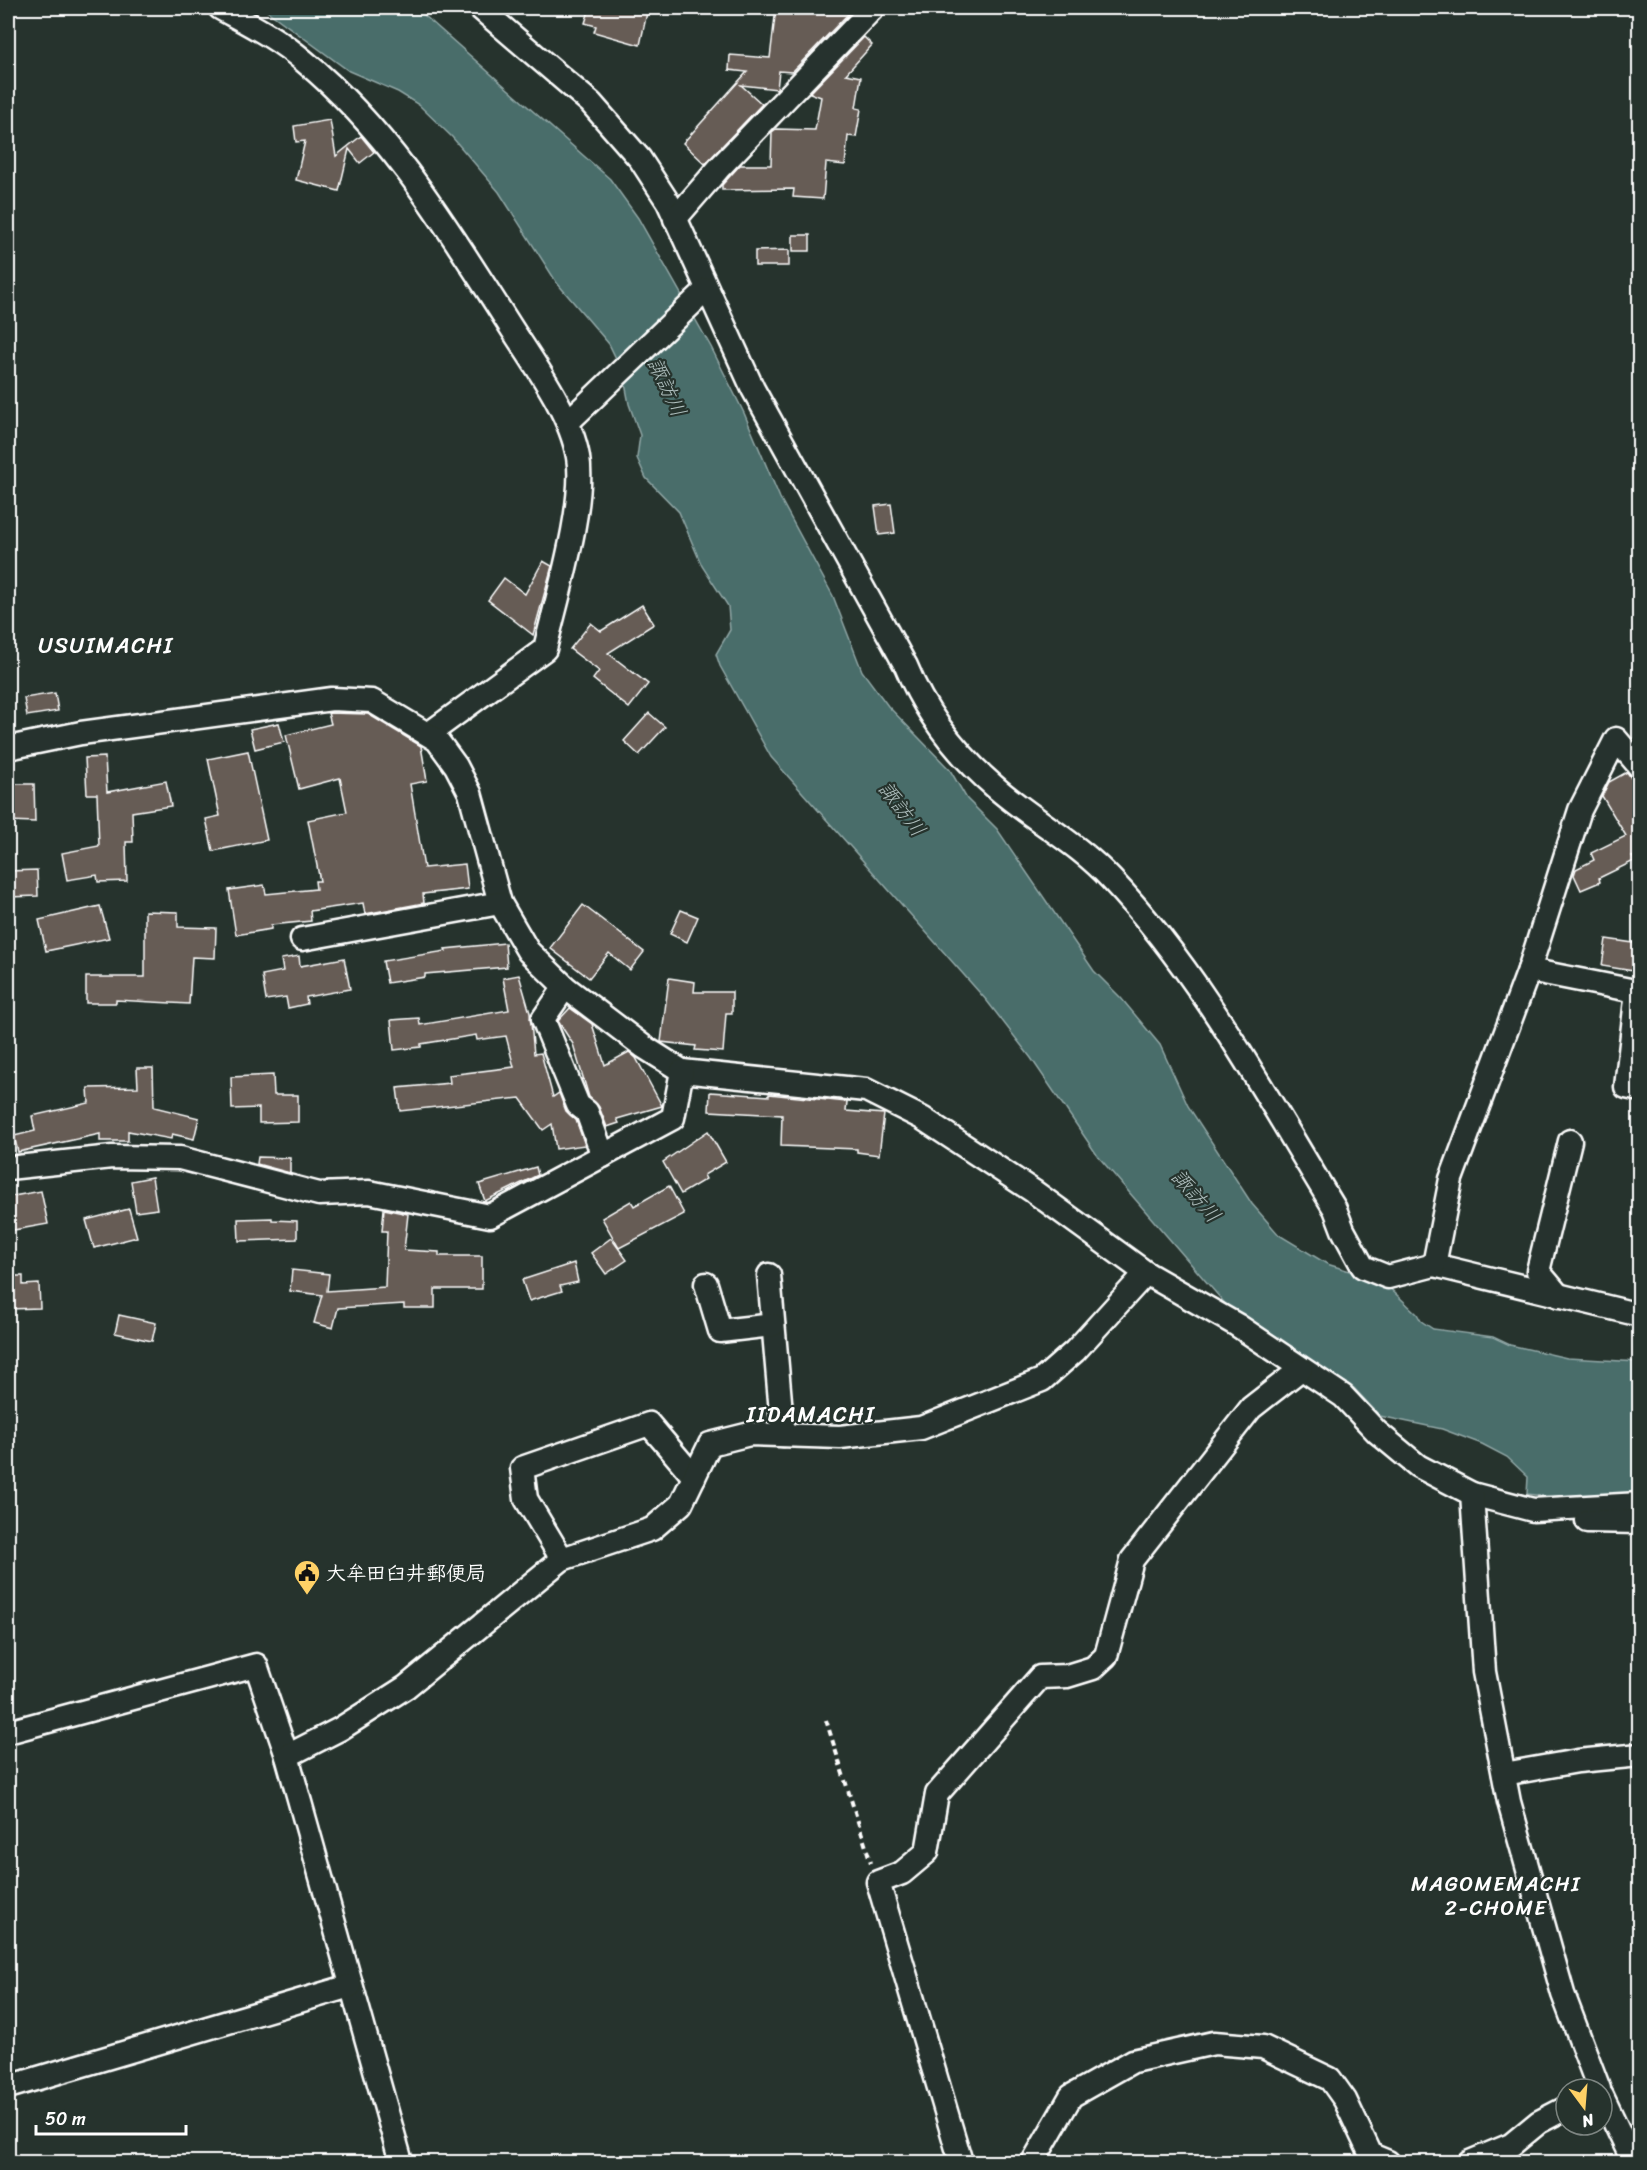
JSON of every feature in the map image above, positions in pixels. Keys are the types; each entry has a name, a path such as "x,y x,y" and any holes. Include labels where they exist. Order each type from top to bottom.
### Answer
{"street":[{"path":"220,8 273,37 305,61 369,121 420,186 519,340 575,416 578,459 577,502 545,649 430,734"},
{"path":"480,8 591,103 640,159 668,202 753,389 906,666 919,698 957,751 995,787 1071,843 1110,878 1145,918 1234,1040 1335,1209 1343,1230 1363,1267 1388,1277 1434,1265 1640,1315"},
{"path":"675,219 720,167 873,8"},
{"path":"575,416 707,290"},
{"path":"8,748 81,733 332,699 372,701 430,734 456,766 470,793 500,903 528,951 565,987 644,1047 682,1071 866,1090 932,1124 1033,1191 1146,1274 1237,1325 1343,1396 1377,1432 1418,1466 1472,1494 1533,1510 1581,1521 1640,1522"},
{"path":"1434,1265 1450,1179 1529,970 1580,810 1616,739 1640,767"},
{"path":"302,939 500,903"},
{"path":"1529,970 1638,991 1626,1087 1640,1090"},
{"path":"565,987 543,1020 578,1105 587,1112 603,1156"},
{"path":"8,1168 62,1160 112,1157 180,1158 319,1194 369,1192 490,1216 673,1118 682,1071"},
{"path":"1559,1296 1538,1271 1570,1141"},
{"path":"287,1756 340,1729 406,1687 562,1559 652,1529 681,1504 710,1444 750,1434 840,1437 921,1428 1042,1380 1075,1351 1146,1274"},
{"path":"769,1275 783,1435"},
{"path":"706,1284 720,1331 773,1325"},
{"path":"961,2163 878,1882 902,1872 927,1852 937,1794 1041,1677 1067,1676 1093,1668 1106,1656 1132,1560 1251,1408 1301,1369"},
{"path":"562,1559 526,1499 522,1468 649,1424 694,1477"},
{"path":"1472,1494 1484,1672 1503,1774 1563,1994 1594,2077"},
{"path":"1533,1510 1640,1504"},
{"path":"8,1732 256,1665 287,1756 401,2163"},
{"path":"1503,1774 1578,1761 1640,1755"},
{"path":"8,2087 350,1986"},
{"path":"1032,2163 1071,2096 1133,2061 1214,2043 1263,2047 1330,2079 1345,2100 1375,2160"},
{"path":"1470,2163 1510,2145 1539,2122 1554,2114"},
{"path":"1614,2120 1633,2158"}],"path":[{"path":"826,1720 878,1882"}],"water":[{"name":"諏訪川","path":"263,8 416,8 610,179 638,218 711,347 744,413 780,498 833,596 862,671 888,706 950,770 967,799 997,829 1094,971 1121,998 1160,1045 1188,1106 1252,1204 1279,1235 1327,1264 1382,1281 1417,1314 1421,1321 1433,1329 1493,1337 1510,1345 1567,1358 1639,1362 1639,1495 1561,1498 1527,1494 1528,1477 1507,1457 1482,1444 1442,1429 1380,1416 1354,1388 1228,1307 1097,1155 1031,1058 987,1001 771,757 720,666 716,654 730,630 728,606 702,566 679,512 646,478 637,458 640,435 629,404 623,373 609,344 557,283 499,192 452,137 419,105 398,92 349,71"}],"building":[{"path":"590,8 648,8 640,45 594,32 596,26 585,23"},
{"path":"776,8 820,12 824,8 844,8 849,13 792,72 779,71 777,89 741,85 762,104 705,164 683,143 747,72 729,70 730,55 770,58"},
{"path":"864,37 872,45 846,74 861,77 856,108 861,109 856,137 848,136 845,165 826,163 823,199 793,197 794,189 722,190 722,185 740,165 771,165 772,132 776,129 815,130 821,97 810,93"},
{"path":"330,120 336,156 361,136 374,152 360,163 349,149 339,191 296,180 305,141 296,142 294,126"},
{"path":"793,235 810,235 810,251 793,251"},
{"path":"789,250 789,266 755,266 755,251"},
{"path":"891,504 895,533 879,535 875,506"},
{"path":"543,561 552,566 533,635 488,600 504,578 525,594"},
{"path":"642,605 654,624 608,653 648,684 629,708 593,679 599,671 570,649 591,623 601,631"},
{"path":"55,693 58,711 27,716 24,698"},
{"path":"328,713 368,714 421,746 427,781 410,784 424,868 465,864 468,889 423,894 424,903 365,914 363,903 310,911 311,921 271,925 271,929 236,935 229,890 264,885 266,894 316,889 315,881 320,881 308,820 347,812 340,778 299,789 286,735 331,724"},
{"path":"649,713 665,727 639,755 624,741"},
{"path":"279,723 284,742 255,749 250,729"},
{"path":"248,751 267,840 213,851 206,819 220,816 208,759"},
{"path":"105,757 107,792 166,781 171,806 132,812 133,842 126,842 127,881 98,882 97,875 67,880 62,853 99,846 97,794 87,794 85,758"},
{"path":"1627,772 1640,791 1640,859 1637,855 1632,857 1634,861 1599,878 1600,882 1581,890 1574,875 1576,869 1594,860 1591,853 1626,836 1602,796 1609,782"},
{"path":"8,784 34,784 35,822 8,821"},
{"path":"37,870 38,896 8,897 8,871"},
{"path":"583,905 644,952 630,970 609,953 589,978 550,948"},
{"path":"100,906 109,938 46,951 39,920"},
{"path":"681,910 698,917 687,942 670,934"},
{"path":"145,911 178,912 178,927 216,928 215,958 192,957 189,1004 116,1000 116,1003 86,1003 86,977 145,977"},
{"path":"1606,939 1640,944 1640,972 1602,966"},
{"path":"505,943 507,967 425,974 425,977 387,983 383,961 446,951 445,949"},
{"path":"299,956 300,966 344,958 350,989 306,997 307,1004 288,1008 286,997 266,1000 262,975 283,971 281,959"},
{"path":"519,975 530,1013 534,1054 541,1053 553,1097 559,1093 566,1111 576,1120 585,1145 556,1149 552,1124 543,1130 520,1098 400,1111 397,1088 450,1083 449,1075 514,1067 506,1036 477,1040 476,1035 421,1044 421,1047 394,1050 391,1020 419,1018 420,1025 509,1010 503,978"},
{"path":"669,978 695,982 694,992 732,992 732,1013 726,1013 723,1052 695,1050 696,1046 661,1042"},
{"path":"570,1008 592,1024 605,1065 629,1052 636,1058 662,1106 617,1119 619,1123 607,1127 599,1107 589,1097 573,1044 558,1021"},
{"path":"137,1068 153,1068 154,1107 199,1118 194,1139 172,1134 171,1139 128,1131 128,1141 100,1141 100,1134 18,1152 14,1136 35,1131 32,1116 89,1103 88,1088 138,1087"},
{"path":"273,1075 274,1095 298,1095 298,1122 259,1123 259,1108 232,1109 231,1077"},
{"path":"710,1092 769,1096 769,1094 847,1102 846,1111 884,1114 879,1155 857,1152 857,1149 781,1146 782,1115 709,1111"},
{"path":"708,1131 726,1162 704,1175 706,1179 681,1194 663,1162"},
{"path":"258,1157 290,1158 290,1173 257,1164"},
{"path":"536,1167 538,1175 485,1201 479,1184"},
{"path":"152,1177 157,1209 136,1212 131,1181"},
{"path":"669,1186 684,1214 619,1248 602,1218 631,1201 634,1206"},
{"path":"41,1191 48,1224 8,1231 8,1197"},
{"path":"129,1209 137,1237 94,1248 86,1220"},
{"path":"384,1209 408,1214 404,1250 439,1252 439,1256 482,1256 482,1289 435,1289 435,1308 404,1308 404,1304 338,1308 333,1328 314,1323 322,1295 290,1291 292,1270 329,1274 327,1291 385,1287 387,1231 382,1231"},
{"path":"272,1218 272,1220 297,1221 297,1239 239,1241 238,1219"},
{"path":"611,1238 627,1260 606,1274 591,1253"},
{"path":"574,1263 578,1282 560,1286 562,1291 529,1301 522,1280"},
{"path":"8,1276 23,1276 23,1285 39,1284 40,1308 8,1309"},
{"path":"119,1315 156,1323 152,1341 115,1333"}],"place":[{"name":"大牟田臼井郵便局","path":"307,1596"}],"district":[{"name":"USUIMACHI","path":"106,645"},
{"name":"IIDAMACHI","path":"811,1414"},
{"name":"MAGOMEMACHI 2-CHOME","path":"1496,1896"}]}
